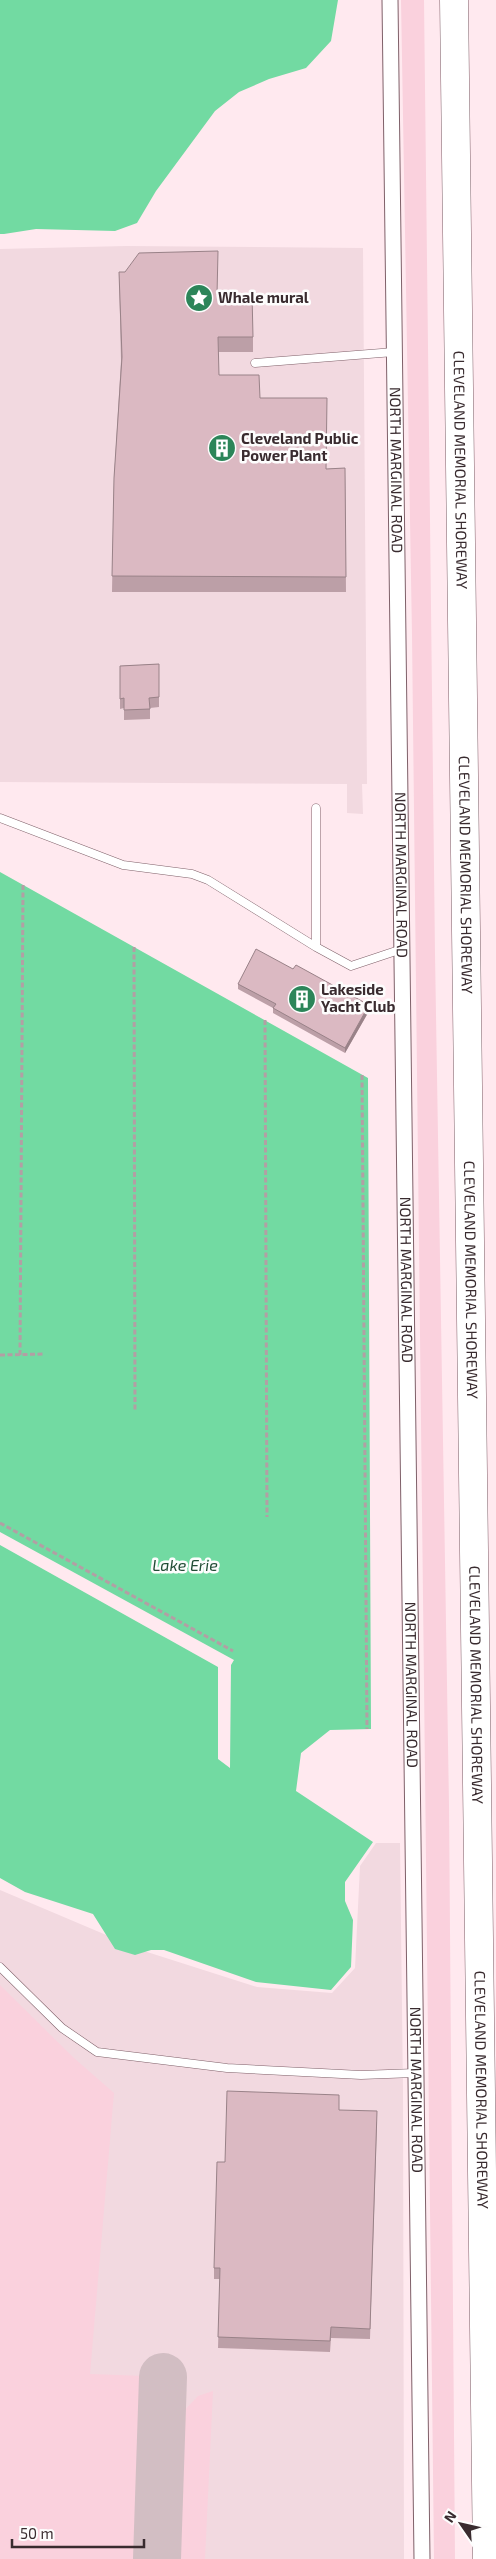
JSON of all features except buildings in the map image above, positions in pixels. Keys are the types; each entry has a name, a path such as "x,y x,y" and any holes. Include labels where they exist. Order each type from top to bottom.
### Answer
{"highway":[{"name":"CLEVELAND MEMORIAL SHOREWAY","path":"454,0 487,2559"}],"street":[{"name":"NORTH MARGINAL ROAD","path":"390,0 422,2559"}],"lane":[{"path":"255,363 394,352"},
{"path":"316,808 316,946"},
{"path":"0,818 123,865 192,874 208,880 351,966 402,949"},
{"path":"0,1967 62,2028 97,2052 227,2068 361,2075 415,2073"}],"path":[{"path":"20,1355 23,885"},
{"path":"134,947 134,1412"},
{"path":"265,1020 267,1517"},
{"path":"362,1075 367,1728"},
{"path":"0,1355 45,1354"},
{"path":"0,1523 233,1651"}],"shaded area":[{"path":"401,0 424,0 435,954 449,1805 455,2559 434,2559 412,635"},
{"path":"126,246 363,248 367,784 362,784 363,814 347,813 347,784 0,782 0,249"},
{"path":"376,1843 400,1843 403,2090 404,2559 0,2559 0,1890 144,1951 257,1987 332,1993 355,1968 360,1866"},
{"path":"0,1985 74,2058 114,2093 90,2374 144,2376 134,2559 0,2559"},
{"path":"213,2391 205,2559 170,2559 175,2420 198,2396"}],"water":[{"path":"0,0 338,0 331,41 306,68 269,79 239,92 215,111 156,191 137,223 115,231 36,229 0,234"},
{"name":"Lake Erie","path":"0,872 368,1078 371,1729 330,1730 301,1753 296,1791 373,1842 345,1882 345,1901 353,1920 351,1967 331,1990 256,1982 164,1950 151,1950 135,1955 115,1949 93,1914 25,1892 0,1878"}],"pier":[{"path":"0,1532 234,1660 231,1665 230,1768 218,1759 218,1667 0,1545"}],"taxiway":[{"path":"157,2559 163,2377"}],"place":[{"name":"Whale mural","path":"199,298"},
{"name":"Cleveland Public Power Plant","path":"222,448"},
{"name":"Lakeside Yacht Club","path":"302,999"}]}
